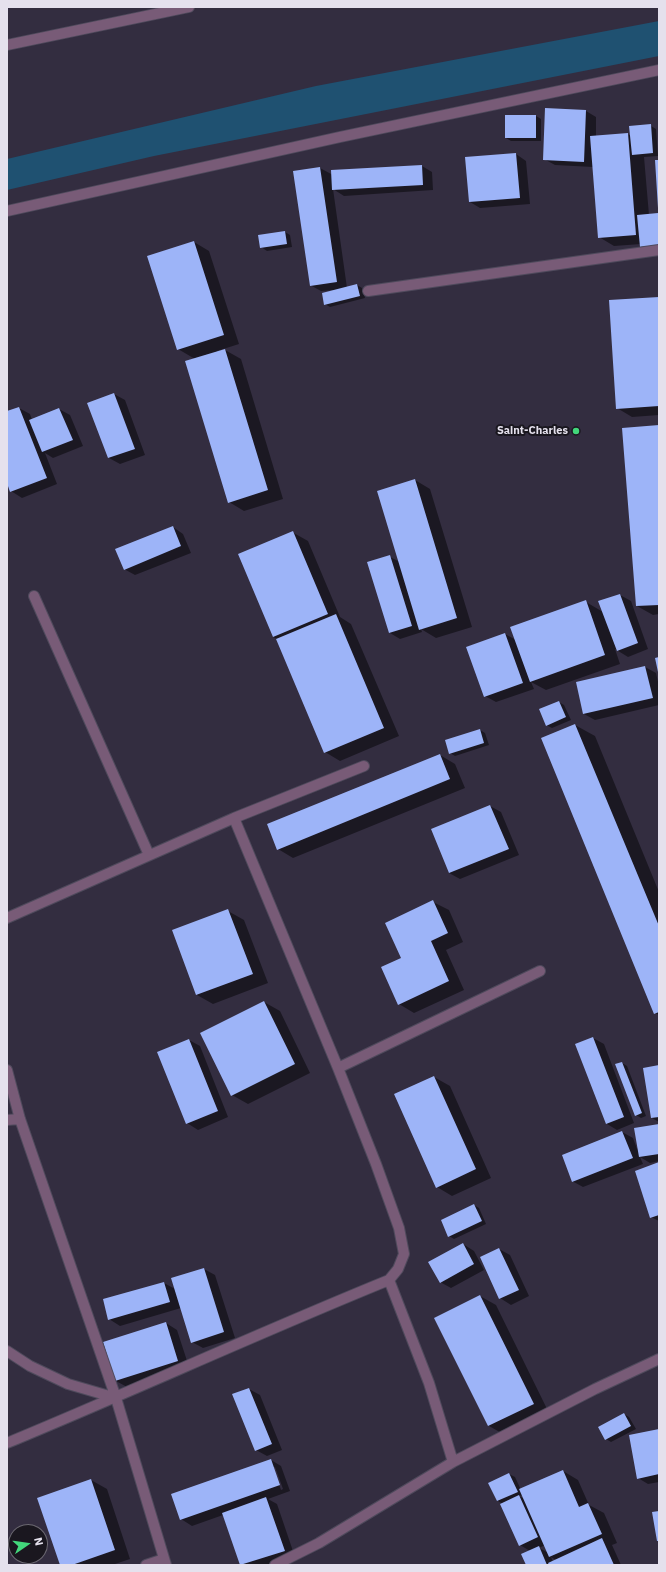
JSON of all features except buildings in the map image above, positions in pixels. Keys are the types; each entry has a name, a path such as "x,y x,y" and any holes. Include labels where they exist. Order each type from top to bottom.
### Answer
{"street":[{"path":"7,45 189,7"},
{"path":"7,212 340,137 659,70"},
{"path":"368,291 659,250"},
{"path":"34,596 149,855"},
{"path":"7,918 234,818 364,766"},
{"path":"7,1443 116,1398 247,1339 389,1280 398,1269 404,1254 399,1228 376,1164 338,1068 234,818"},
{"path":"338,1068 540,971"},
{"path":"7,1070 20,1119 116,1398 165,1562 146,1565"},
{"path":"7,1120 20,1119"},
{"path":"389,1280 429,1383 453,1462"},
{"path":"7,1352 30,1366 68,1384 116,1398"},
{"path":"275,1565 318,1543 453,1462 595,1389 659,1361"}],"water":[{"path":"659,21 659,56 154,156 7,190 7,159 316,86"}],"place":[{"name":"Saint-Charles","path":"576,431"}]}
